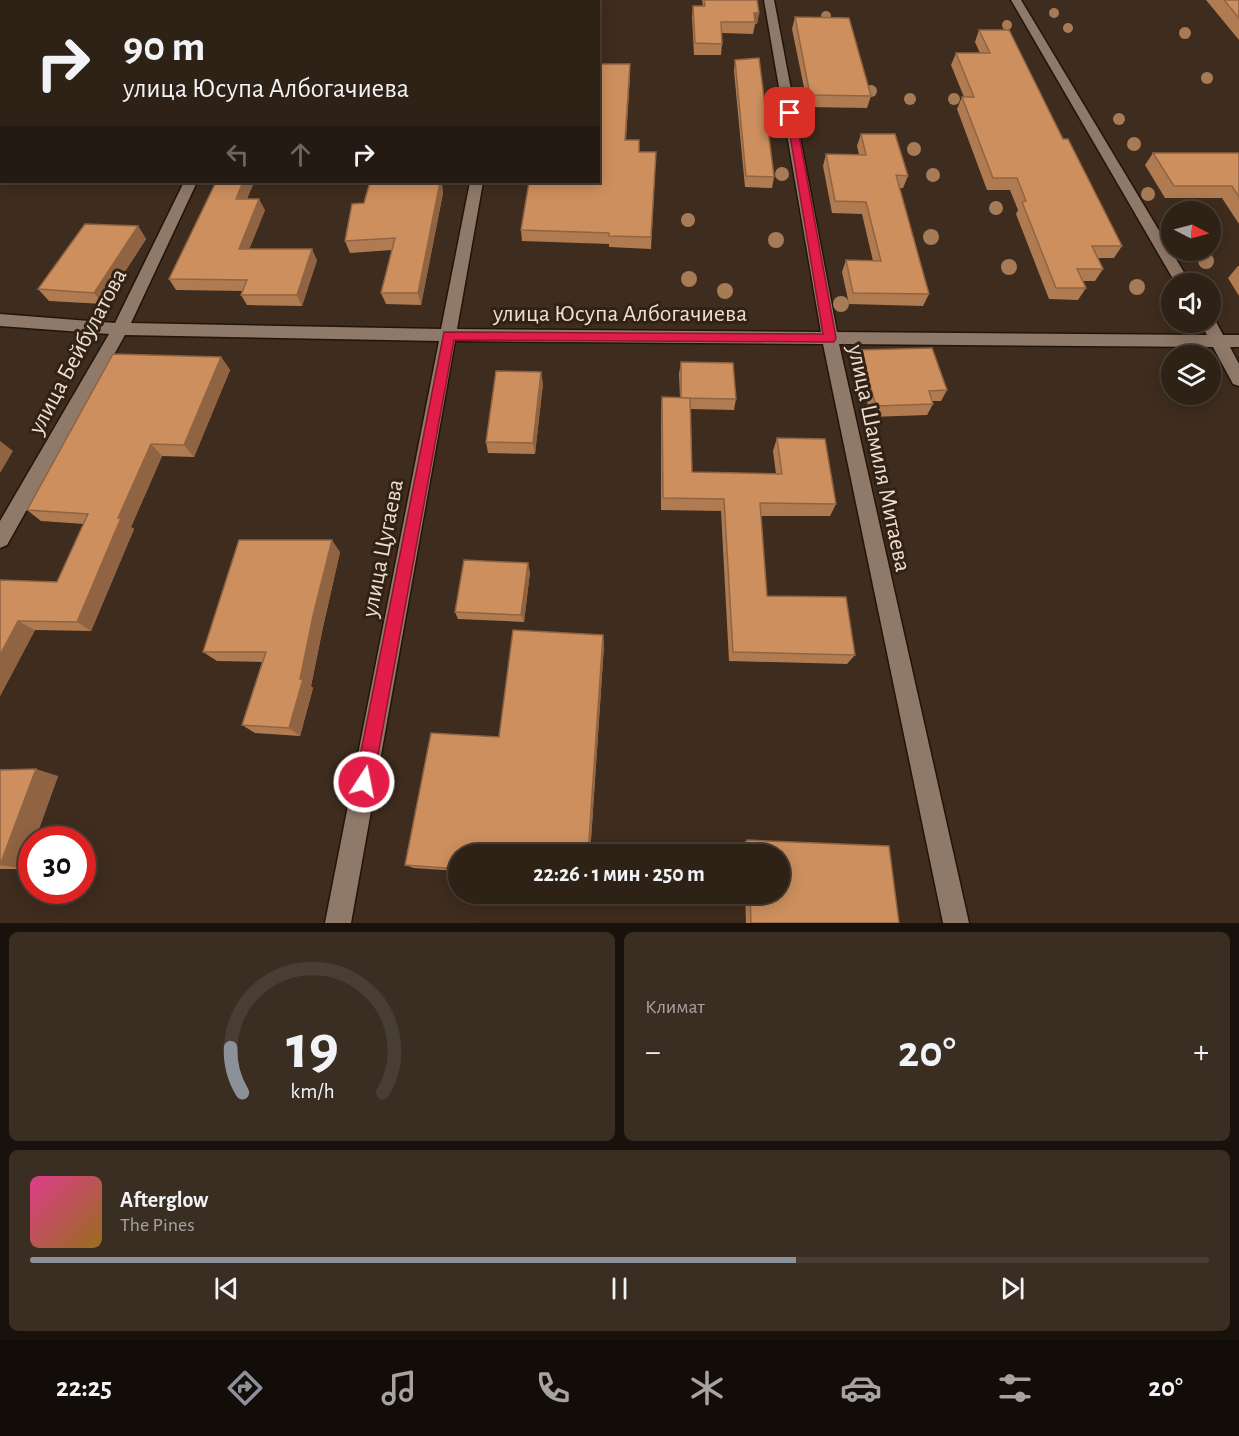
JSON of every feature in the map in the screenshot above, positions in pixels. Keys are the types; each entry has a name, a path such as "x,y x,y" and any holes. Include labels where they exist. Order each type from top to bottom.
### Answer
{"street":[{"name":"улица Шамиля Митаева","path":"770,0 830,338 956,923"},
{"path":"1016,0 1177,273"},
{"name":"улица Бейбулатова","path":"0,539 120,329 191,183"},
{"name":"улица Цугаева","path":"338,923 477,183"},
{"name":"улица Юсупа Албогачиева","path":"0,320 120,329 448,335 1239,341"},
{"path":"1214,333 1239,379"}],"building":[{"path":"704,0 757,0 759,13 754,13 755,22 721,22 722,44 695,43 693,6 705,6"},
{"path":"1224,0 1239,0 1239,18"},
{"path":"795,17 849,18 871,96 810,95"},
{"path":"979,30 1009,30 1063,139 1068,139 1122,246 1092,246 1103,269 1077,269 1086,288 1056,288 1022,202 1026,201 1017,178 993,178 962,97 974,97 956,53 990,53"},
{"path":"759,58 774,177 746,176 735,60"},
{"path":"600,64 630,64 625,140 639,140 639,152 656,152 651,237 521,230 529,183 600,183"},
{"path":"861,134 895,134 908,176 896,175 929,294 853,293 846,260 881,261 866,202 835,201 826,154 866,155"},
{"path":"1153,153 1239,153 1239,197 1232,186 1174,186"},
{"path":"216,183 243,183 236,199 259,199 239,249 312,249 297,295 241,295 247,280 169,279"},
{"path":"370,183 440,183 418,293 381,293 395,238 345,241 352,204 364,203"},
{"path":"85,224 138,226 94,293 38,289"},
{"path":"932,348 947,390 929,391 933,404 876,406 860,350"},
{"path":"113,354 221,357 184,445 151,444 118,518 121,518 77,622 18,621 0,655 0,580 57,582 88,514 27,510"},
{"path":"681,362 733,363 736,399 681,398"},
{"path":"496,371 541,372 533,443 486,442"},
{"path":"662,397 690,398 692,472 782,474 777,438 825,439 836,504 760,503 767,596 846,597 855,655 733,652 724,499 663,498"},
{"path":"239,540 332,540 313,616 300,679 303,679 289,728 242,725 266,652 203,652"},
{"path":"464,560 528,563 521,615 455,612"},
{"path":"513,630 603,635 589,844 448,844 448,868 405,865 431,733 499,737"},
{"path":"36,769 0,865 0,770"},
{"path":"747,840 889,846 899,923 751,923 750,904 790,904 790,844 747,844"}],"route":[{"path":"364,782 448,335 830,338 790,113"}]}
